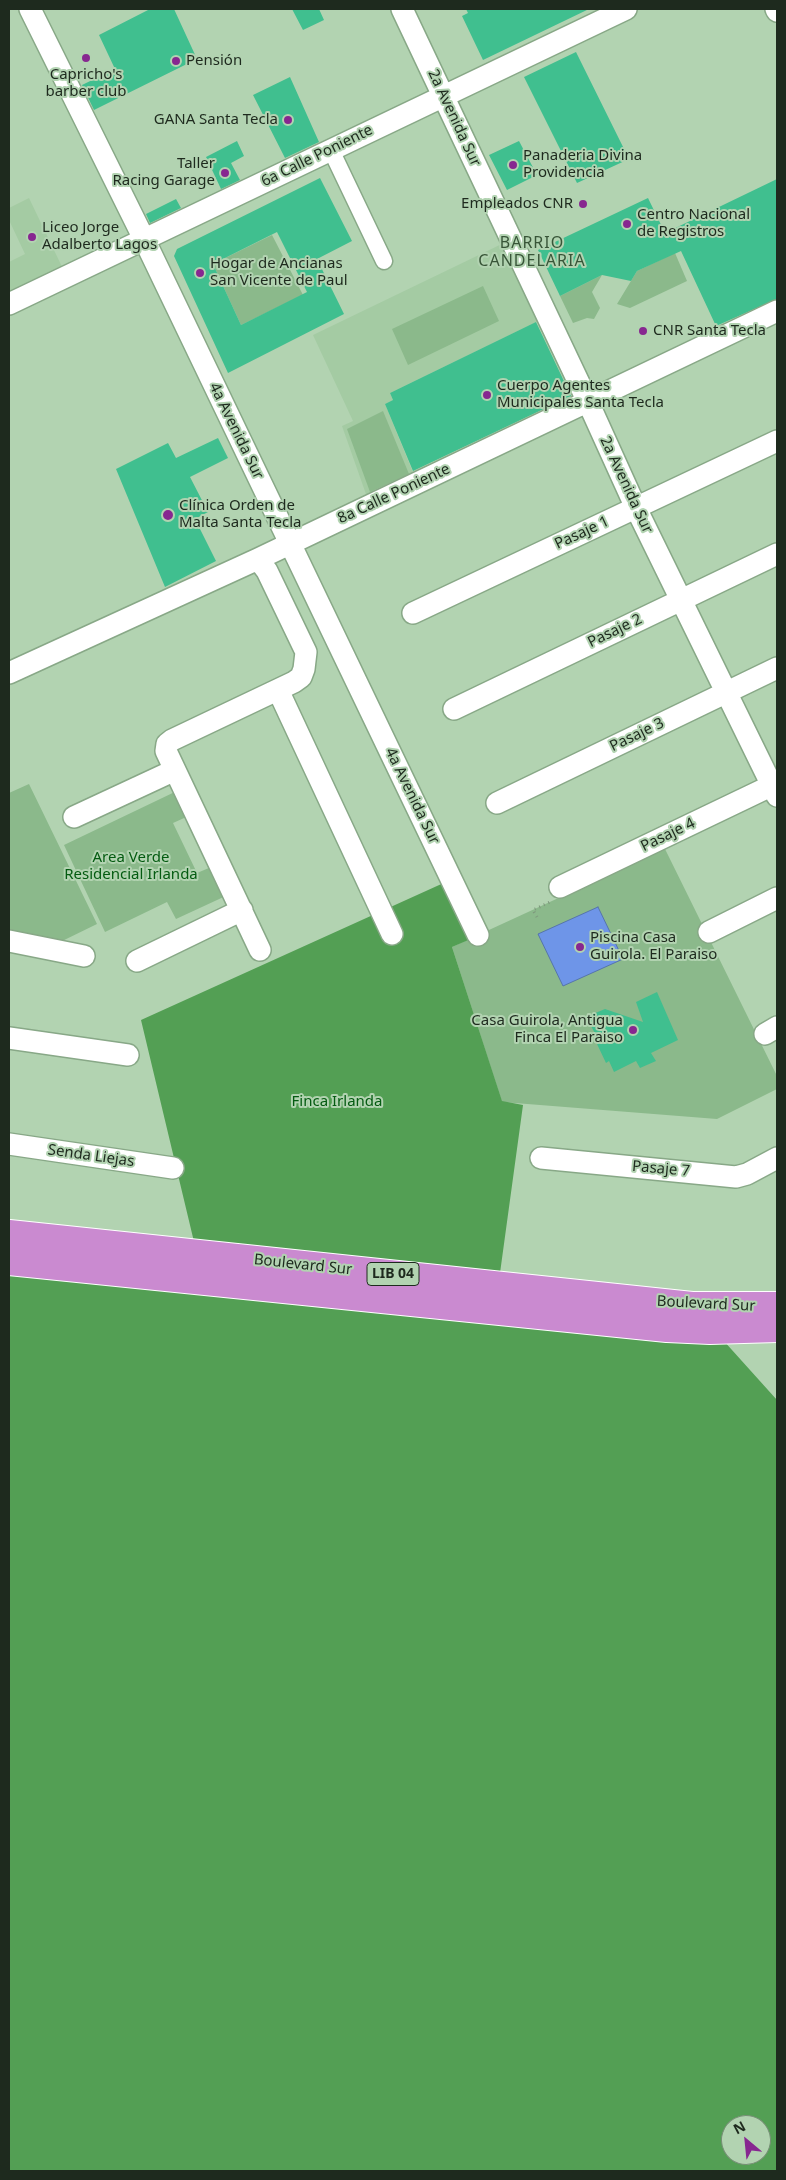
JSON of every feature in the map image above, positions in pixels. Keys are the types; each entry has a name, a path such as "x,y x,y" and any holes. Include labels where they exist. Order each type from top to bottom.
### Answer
{"highway":[{"name":"Boulevard Sur","path":"9,1234 692,1306 777,1306"},
{"name":"Boulevard Sur","path":"9,1261 666,1328 710,1330 777,1328"}],"street":[{"name":"4a Avenida Sur","path":"30,9 144,239 478,935"},
{"name":"2a Avenida Sur","path":"402,9 680,600 776,788"},
{"name":"6a Calle Poniente","path":"9,304 626,9"},
{"path":"331,150 384,261"},
{"name":"8a Calle Poniente","path":"9,673 290,544 777,311"},
{"name":"Pasaje 1","path":"413,613 777,441"},
{"name":"Pasaje 2","path":"454,709 777,554"},
{"path":"258,559 266,570 306,652 307,661 301,677 278,690 172,740 167,744 166,751 260,950"},
{"name":"Pasaje 3","path":"497,803 777,668"},
{"path":"278,690 392,934"},
{"path":"74,817 174,770"},
{"name":"Pasaje 4","path":"560,888 776,788"},
{"path":"709,932 777,898"},
{"path":"137,961 242,910"},
{"path":"9,941 84,956"},
{"path":"9,1038 128,1055"},
{"name":"Senda Liejas","path":"9,1144 173,1168"},
{"name":"Pasaje 7","path":"541,1158 736,1176 747,1174 777,1158"}],"shaded area":[{"name":"Liceo Jorge Adalberto Lagos","path":"29,198 64,271 9,293 9,262 25,254 9,220 9,208"},
{"path":"510,240 547,317 390,393 393,400 385,404 414,475 367,497 342,426 353,421 313,335"}],"green space":[{"path":"272,235 303,295 241,325 213,264"},
{"path":"675,253 687,281 630,308 617,304 637,271"},
{"path":"602,275 592,292 600,308 594,319 587,318 573,323 560,296"},
{"path":"483,286 499,321 408,365 392,329"},
{"path":"383,411 409,474 370,492 347,429"},
{"path":"29,784 97,924 54,945 9,939 9,793"},
{"name":"Area Verde Residencial Irlanda","path":"181,789 193,814 173,823 197,873 216,865 230,894 176,919 167,902 105,932 64,845"},
{"name":"Casa Guirola, Antigua Finca El Paraiso","path":"665,849 777,1076 777,1089 717,1119 502,1102 452,947"},
{"name":"Finca Irlanda","path":"448,881 473,938 452,947 502,1101 523,1105 500,1273 195,1246 141,1020"},
{"path":"9,1270 723,1340 777,1400 777,2171 9,2171"}],"water":[{"name":"Piscina Casa Guirola. El Paraiso","path":"598,907 623,959 563,986 538,934"}],"building":[{"name":"Pensión","path":"150,9 174,9 197,59 94,110 82,85 115,69 99,35"},
{"path":"292,9 319,9 324,20 303,30"},
{"path":"466,9 589,9 483,60 462,16 468,13"},
{"path":"576,52 629,159 577,183 524,77"},
{"name":"GANA Santa Tecla","path":"290,77 319,142 285,158 253,95"},
{"name":"Taller Racing Garage","path":"237,141 244,156 231,163 240,180 221,189 206,157"},
{"name":"Panaderia Divina Providencia","path":"519,141 537,175 507,190 489,155"},
{"name":"Hogar de Ancianas San Vicente de Paul","path":"320,178 352,241 317,259 344,314 228,373 174,256 177,249","holes":["277,232 307,292 241,325 213,264"]},
{"path":"777,179 777,299 716,326 681,251 637,271 631,281 602,275 560,296 538,250 648,198 665,233"},
{"path":"176,199 181,208 150,223 146,214"},
{"name":"Cuerpo Agentes Municipales Santa Tecla","path":"536,322 571,396 413,471 385,404 393,400 390,393"},
{"name":"Clínica Orden de Malta Santa Tecla","path":"218,438 228,458 190,477 208,512 195,519 216,561 165,587 116,469 168,443 176,458"},
{"name":"Casa Guirola, Antigua Finca El Paraiso","path":"657,992 678,1040 651,1053 656,1061 640,1068 636,1061 614,1072 609,1061 606,1063 597,1044 600,1043 590,1024 593,1014 605,1009 643,1022 636,1002"}],"place":[{"name":"Capricho's barber club","path":"86,58"},
{"name":"Pensión","path":"176,61"},
{"name":"GANA Santa Tecla","path":"288,120"},
{"name":"Panaderia Divina Providencia","path":"513,165"},
{"name":"Taller Racing Garage","path":"225,173"},
{"name":"Empleados CNR","path":"583,204"},
{"name":"Centro Nacional de Registros","path":"627,224"},
{"name":"Liceo Jorge Adalberto Lagos","path":"32,237"},
{"name":"Hogar de Ancianas San Vicente de Paul","path":"200,273"},
{"name":"CNR Santa Tecla","path":"643,331"},
{"name":"Cuerpo Agentes Municipales Santa Tecla","path":"487,395"},
{"name":"Clínica Orden de Malta Santa Tecla","path":"168,515"},
{"name":"Piscina Casa Guirola. El Paraiso","path":"580,947"},
{"name":"Casa Guirola, Antigua Finca El Paraiso","path":"633,1030"}],"district":[{"name":"BARRIO CANDELARIA","path":"532,252"}]}
